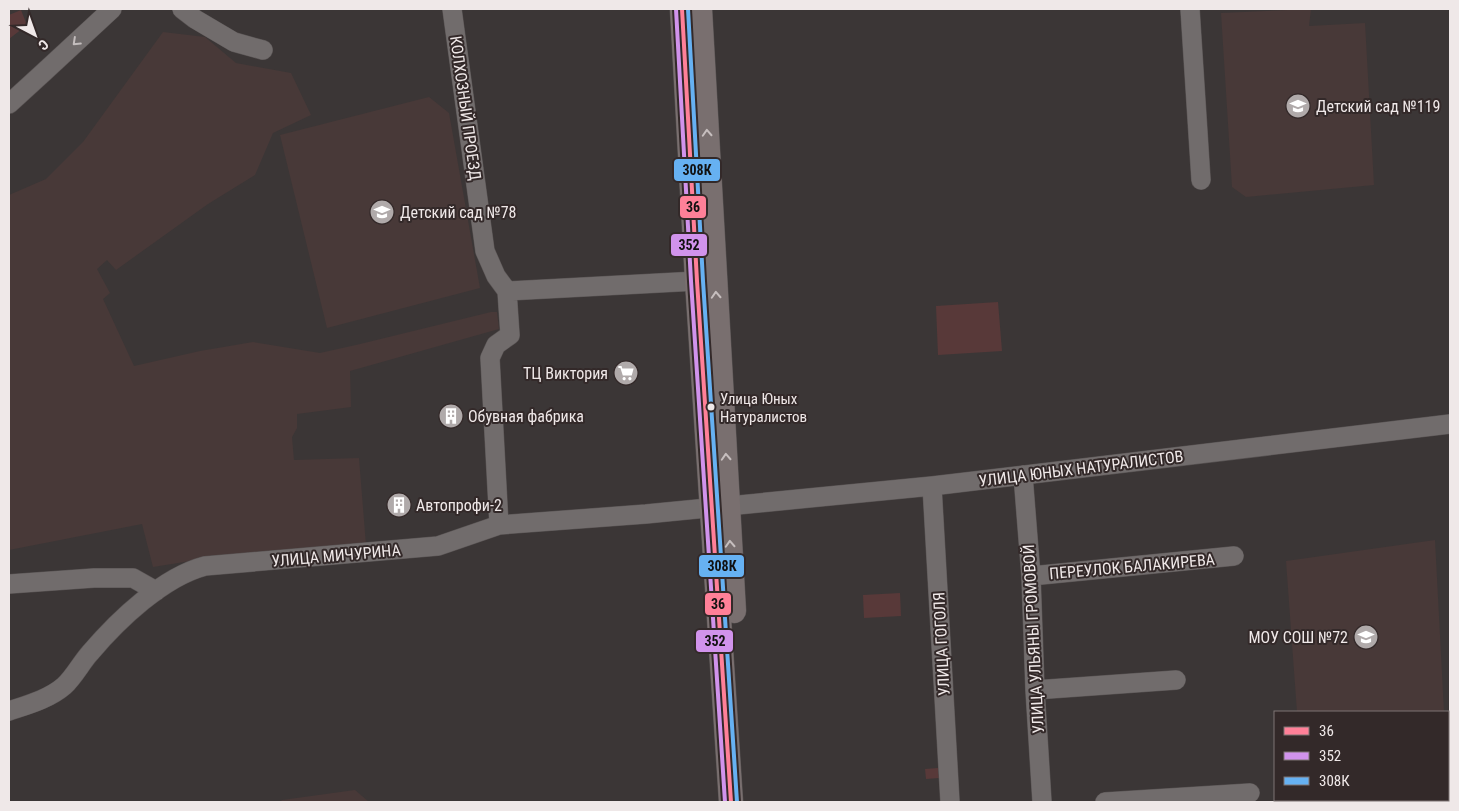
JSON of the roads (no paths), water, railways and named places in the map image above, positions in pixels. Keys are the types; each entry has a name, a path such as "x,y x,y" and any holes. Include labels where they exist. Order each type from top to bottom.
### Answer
{"main road":[{"path":"682,9 697,281 720,507 745,802"},
{"path":"700,9 731,802"}],"street":[{"path":"9,104 112,9"},
{"path":"182,9 234,42 263,50"},
{"name":"КОЛХОЗНЫЙ ПРОЕЗД","path":"452,9 485,251 496,276 507,291 510,335 496,345 490,358 499,525"},
{"path":"1190,9 1201,180"},
{"path":"507,291 697,281"},
{"name":"УЛИЦА ЮНЫХ НАТУРАЛИСТОВ","path":"720,507 932,486 1450,424"},
{"name":"УЛИЦА УЛЬЯНЫ ГРОМОВОЙ","path":"1022,475 1031,576 1035,690 1042,802"},
{"name":"УЛИЦА ГОГОЛЯ","path":"932,486 950,802"},
{"name":"УЛИЦА МИЧУРИНА","path":"9,711 48,696 65,685 105,637 139,604 172,579 205,566 438,546 499,525 720,507"},
{"name":"ПЕРЕУЛОК БАЛАКИРЕВА","path":"1031,576 1234,556"},
{"path":"9,584 94,578 133,578 156,591"},
{"path":"1035,690 1176,680"},
{"path":"1105,802 1250,794"}],"place":[{"name":"Детский сад №119","path":"1298,106"},
{"name":"Детский сад №78","path":"382,212"},
{"name":"ТЦ Виктория","path":"626,373"},
{"name":"Улица Юных Натуралистов","path":"711,407"},
{"name":"Обувная фабрика","path":"451,416"},
{"name":"Автопрофи-2","path":"399,505"},
{"name":"МОУ СОШ №72","path":"1366,637"}]}
